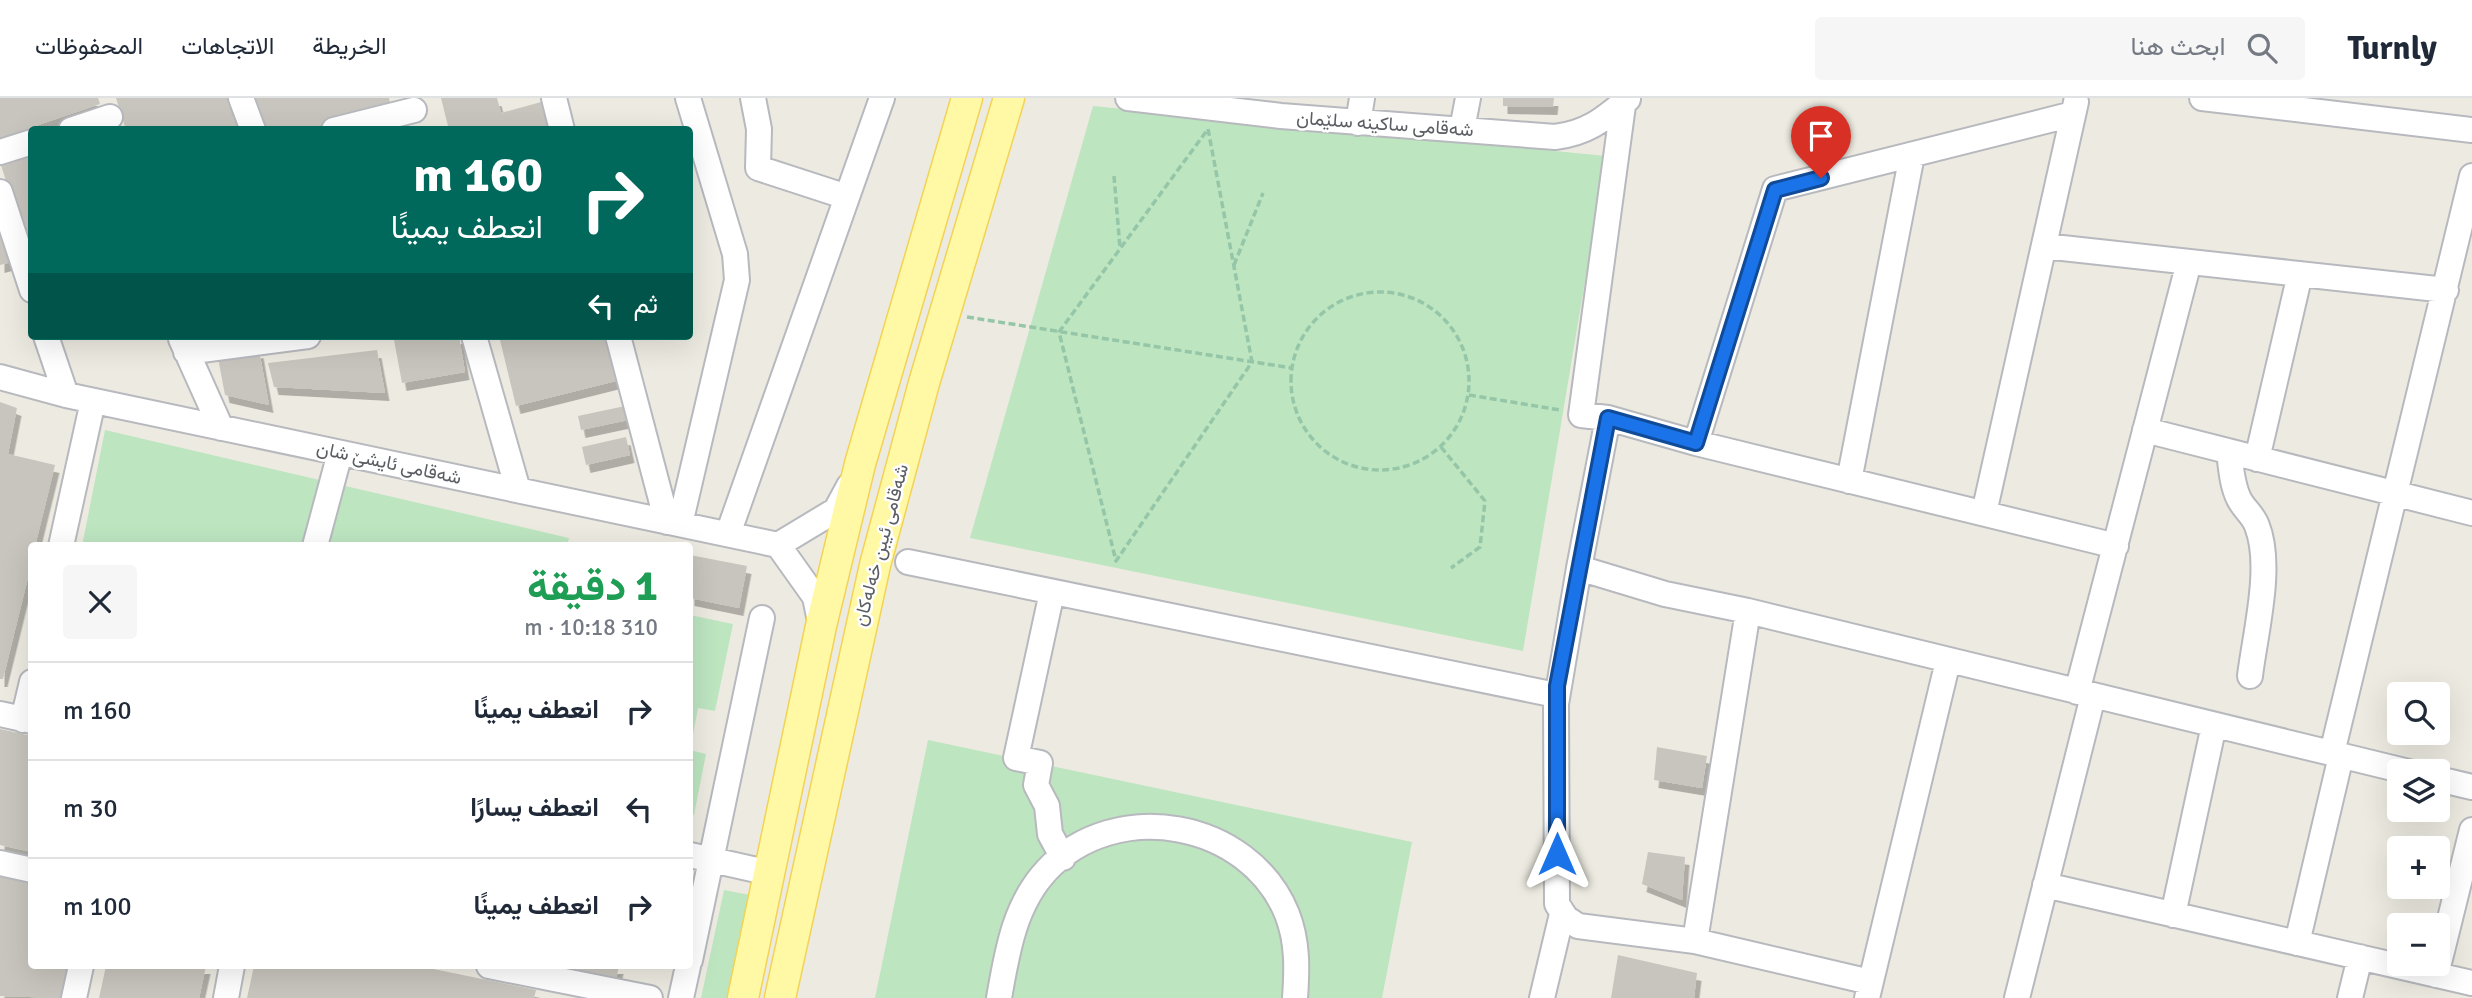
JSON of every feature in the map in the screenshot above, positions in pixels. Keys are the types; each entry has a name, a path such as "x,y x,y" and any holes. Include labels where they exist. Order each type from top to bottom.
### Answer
{"main road":[{"name":"شەقامی ئیبن خەلەکان","path":"743,998 810,690 821,626 860,464 967,98"},
{"name":"شەقامی ئیبن خەلەکان","path":"780,998 875,565 924,383 1009,98"},
{"path":"887,367 924,383"},
{"path":"810,690 844,697"}],"street":[{"path":"242,98 252,126"},
{"path":"554,98 561,126"},
{"path":"674,523 737,280 735,254 688,98"},
{"path":"753,98 759,129 758,168 847,197"},
{"path":"728,534 883,98"},
{"name":"شەقامی ساکینە سلێمان","path":"1128,98 1203,103 1358,123 1555,137 1571,135 1601,123 1626,100"},
{"path":"1358,123 1362,98"},
{"path":"1462,130 1468,98"},
{"path":"2202,98 2285,103 2472,130"},
{"path":"1626,100 1580,415 1608,418 1696,443 2116,545"},
{"path":"1696,443 1775,190 1912,155 2075,106 1984,513"},
{"path":"353,126 414,113"},
{"path":"81,126 109,115"},
{"path":"0,152 28,143"},
{"path":"1849,481 1912,155"},
{"path":"2297,943 2396,494 2472,176"},
{"path":"0,192 28,278"},
{"path":"2044,246 2446,290"},
{"path":"2017,998 2045,885 2116,545 2189,262"},
{"path":"2257,459 2300,274"},
{"path":"48,340 66,395"},
{"path":"221,428 183,344 246,340"},
{"path":"475,340 518,490"},
{"path":"619,340 674,523"},
{"name":"شەقامی ئایشێ شان","path":"0,377 93,401 778,545"},
{"path":"62,542 93,401"},
{"path":"1608,418 1556,695 1557,904 1562,914 1578,926 1695,941 1868,990 1948,662"},
{"path":"2145,430 2472,513"},
{"path":"2229,452 2239,500 2257,524 2262,544 2263,574 2250,677"},
{"path":"316,542 340,453"},
{"path":"821,626 815,597 778,545 836,510 860,464"},
{"path":"908,562 1556,695"},
{"path":"1579,568 1665,594 1748,611 1948,662 2387,767"},
{"path":"1052,592 1016,758 1040,763 1036,785 1047,806 1050,834 1063,858"},
{"path":"1695,941 1748,611"},
{"path":"693,929 700,858 762,618"},
{"path":"18,718 28,692"},
{"path":"2173,915 2214,725"},
{"path":"2450,782 2472,787"},
{"path":"999,998 1020,909 1047,870 1085,841 1130,826 1178,827 1223,843 1261,873 1287,913 1298,960 1295,998"},
{"path":"2450,919 2472,830"},
{"path":"700,858 770,873"},
{"path":"0,863 28,869"},
{"path":"2045,885 2387,963"},
{"path":"1542,998 1562,914"},
{"path":"2350,998 2360,957"},
{"path":"74,998 80,969"},
{"path":"226,998 231,969"},
{"path":"504,969 650,998"},
{"path":"681,998 687,969"},
{"path":"2440,976 2472,983"}],"path":[{"path":"1208,129 1252,362 1116,561 1059,332 1121,250 1208,129"},
{"path":"1114,176 1121,250"},
{"path":"1233,267 1263,193"},
{"path":"1382,291 1420,302 1437,312 1457,334 1468,362 1469,395 1461,420 1441,447 1420,462 1392,471 1362,470 1334,458 1312,440 1297,414 1291,385 1293,368 1294,356 1307,329 1327,308 1353,295 1382,291"},
{"path":"945,314 1293,368"},
{"path":"1469,395 1580,415"},
{"path":"1441,447 1485,501 1480,547 1451,568"}],"green space":[{"path":"1093,106 1606,156 1523,651 970,538"},
{"path":"105,430 569,538 568,542 83,542"},
{"path":"693,616 733,624 715,711 698,708 693,734"},
{"path":"928,740 1412,842 1382,998 875,998"},
{"path":"693,751 706,754 693,815"},
{"path":"724,890 755,896 734,998 701,998"}],"building":[{"path":"0,98 98,98 100,104 35,126 28,126 28,128 0,138"},
{"path":"116,98 229,98 238,126 125,126"},
{"path":"255,98 389,98 391,107 321,126 264,126"},
{"path":"441,98 497,98 501,113 552,99 558,126 448,126"},
{"path":"1503,98 1554,98 1553,107 1503,106"},
{"path":"28,152 28,251 0,162"},
{"path":"0,231 11,262 0,265"},
{"path":"394,340 460,340 465,372 402,383"},
{"path":"500,340 610,340 620,380 516,406"},
{"path":"259,350 269,405 225,395 218,358"},
{"path":"377,350 385,393 274,387 268,363"},
{"path":"0,402 17,408 8,454 55,465 36,542 28,542 28,577 3,679 0,679"},
{"path":"625,406 628,420 581,430 578,416"},
{"path":"626,437 630,455 586,465 582,447"},
{"path":"693,556 747,566 739,608 693,599"},
{"path":"0,729 28,735 28,851 0,845"},
{"path":"1657,747 1707,756 1702,788 1654,780"},
{"path":"1648,852 1685,857 1682,900 1642,884"},
{"path":"0,872 28,878 28,969 66,969 60,998 0,996"},
{"path":"1618,955 1697,973 1694,998 1611,998"},
{"path":"105,969 205,969 199,998 99,998"},
{"path":"253,969 434,969 536,990 534,998 247,998"},
{"path":"575,969 618,969 616,979"}],"route":[{"path":"1557,854 1557,686 1608,418 1696,443 1775,190 1821,178"}]}
